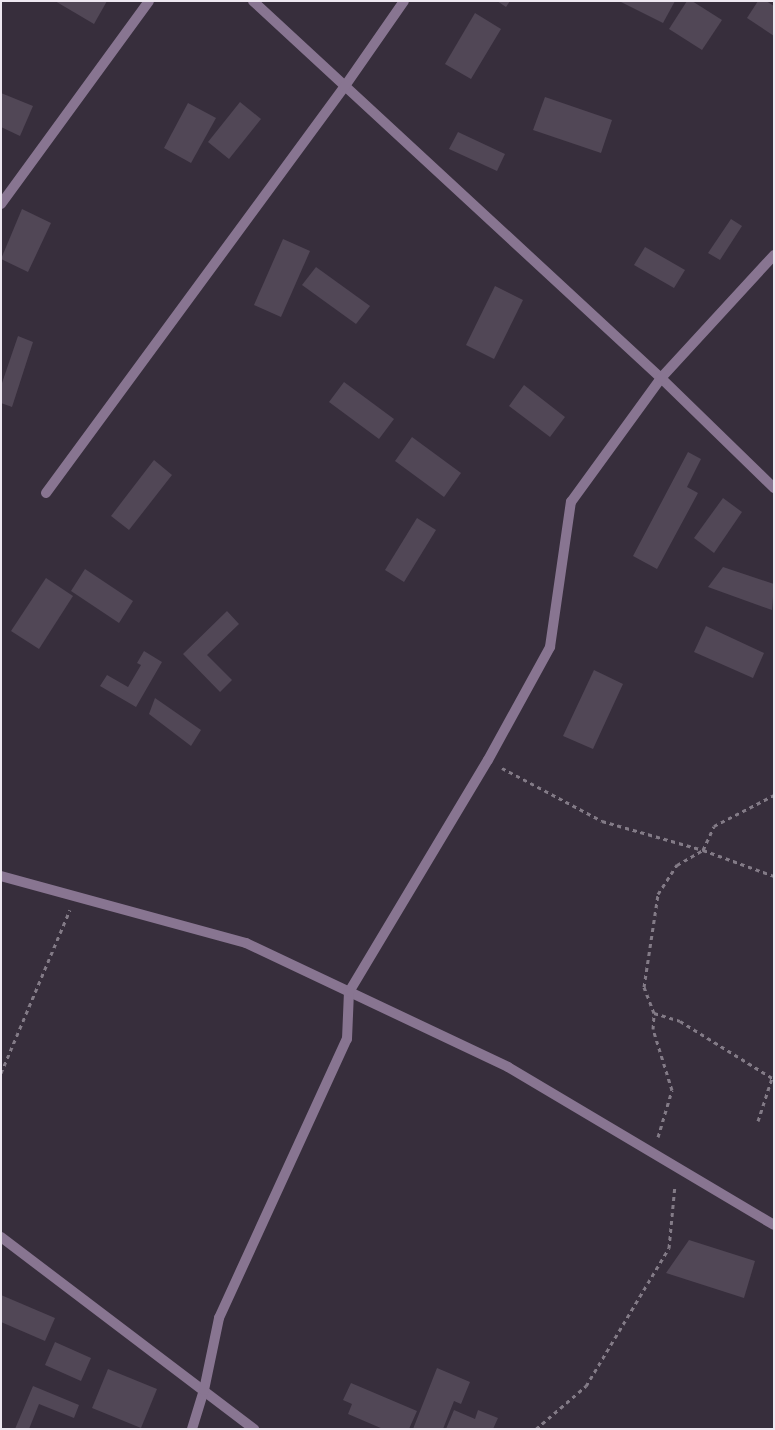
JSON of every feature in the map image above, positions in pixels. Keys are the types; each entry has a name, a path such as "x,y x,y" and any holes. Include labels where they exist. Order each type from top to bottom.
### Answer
{"street":[{"path":"1,204 149,1"},
{"path":"253,1 662,378 774,488"},
{"path":"46,493 345,86 404,1"},
{"path":"192,1429 204,1390 219,1318 347,1039 349,992 488,760 550,647 571,502 662,378 774,255"},
{"path":"1,876 246,943 508,1067 774,1225"},
{"path":"1,1237 254,1429"}],"path":[{"path":"488,760 602,821 703,850 774,876"},
{"path":"653,1153 672,1090 653,1029 654,1013 644,987 658,894 677,865 703,850 714,826 774,795"},
{"path":"1,1073 75,896"},
{"path":"654,1013 680,1021 773,1078 758,1121"},
{"path":"536,1429 586,1386 669,1248 676,1167"}],"building":[{"path":"55,1 107,1 94,24"},
{"path":"497,1 510,1 506,7"},
{"path":"619,1 675,1 663,23"},
{"path":"687,1 692,1 722,20 702,50 669,29"},
{"path":"758,1 766,1 774,6 774,36 747,18"},
{"path":"475,13 501,29 471,79 445,64"},
{"path":"1,93 33,106 20,136 1,127"},
{"path":"545,97 612,120 601,153 533,130"},
{"path":"240,102 261,119 229,159 208,142"},
{"path":"188,103 216,118 191,163 164,148"},
{"path":"458,132 505,154 497,171 449,149"},
{"path":"22,209 51,223 28,272 1,259"},
{"path":"731,219 742,226 720,260 708,253"},
{"path":"283,239 310,251 281,317 254,305"},
{"path":"645,247 685,270 674,288 634,265"},
{"path":"316,267 370,306 356,324 302,285"},
{"path":"495,286 523,300 494,359 466,345"},
{"path":"18,336 33,342 12,407 1,403 1,386"},
{"path":"344,382 394,419 379,439 329,402"},
{"path":"524,385 565,417 550,437 509,406"},
{"path":"412,437 461,473 444,497 395,461"},
{"path":"688,452 701,459 687,487 698,493 657,569 633,556"},
{"path":"154,460 172,475 129,530 111,516"},
{"path":"723,498 742,512 714,553 694,538"},
{"path":"417,518 436,530 404,582 385,570"},
{"path":"723,567 774,584 772,610 708,587"},
{"path":"85,569 133,601 119,623 71,591"},
{"path":"46,578 73,596 39,649 11,631"},
{"path":"227,611 239,624 207,655 232,680 220,692 183,654"},
{"path":"706,626 764,653 753,678 694,652"},
{"path":"144,651 162,662 136,707 100,686 107,675 128,687 141,665 137,663"},
{"path":"594,670 623,684 593,749 563,736"},
{"path":"155,698 201,730 191,746 149,714"},
{"path":"689,1240 755,1261 744,1298 666,1273"},
{"path":"1,1295 55,1318 45,1341 1,1322"},
{"path":"55,1342 91,1358 81,1381 45,1365"},
{"path":"437,1368 470,1382 461,1404 454,1401 443,1429 413,1429"},
{"path":"108,1369 157,1389 141,1428 92,1408"},
{"path":"351,1383 417,1411 409,1429 383,1429 348,1414 352,1404 343,1400"},
{"path":"33,1386 79,1405 74,1418 39,1404 29,1429 15,1429"},
{"path":"454,1410 475,1419 478,1410 498,1418 493,1429 446,1429"}]}
